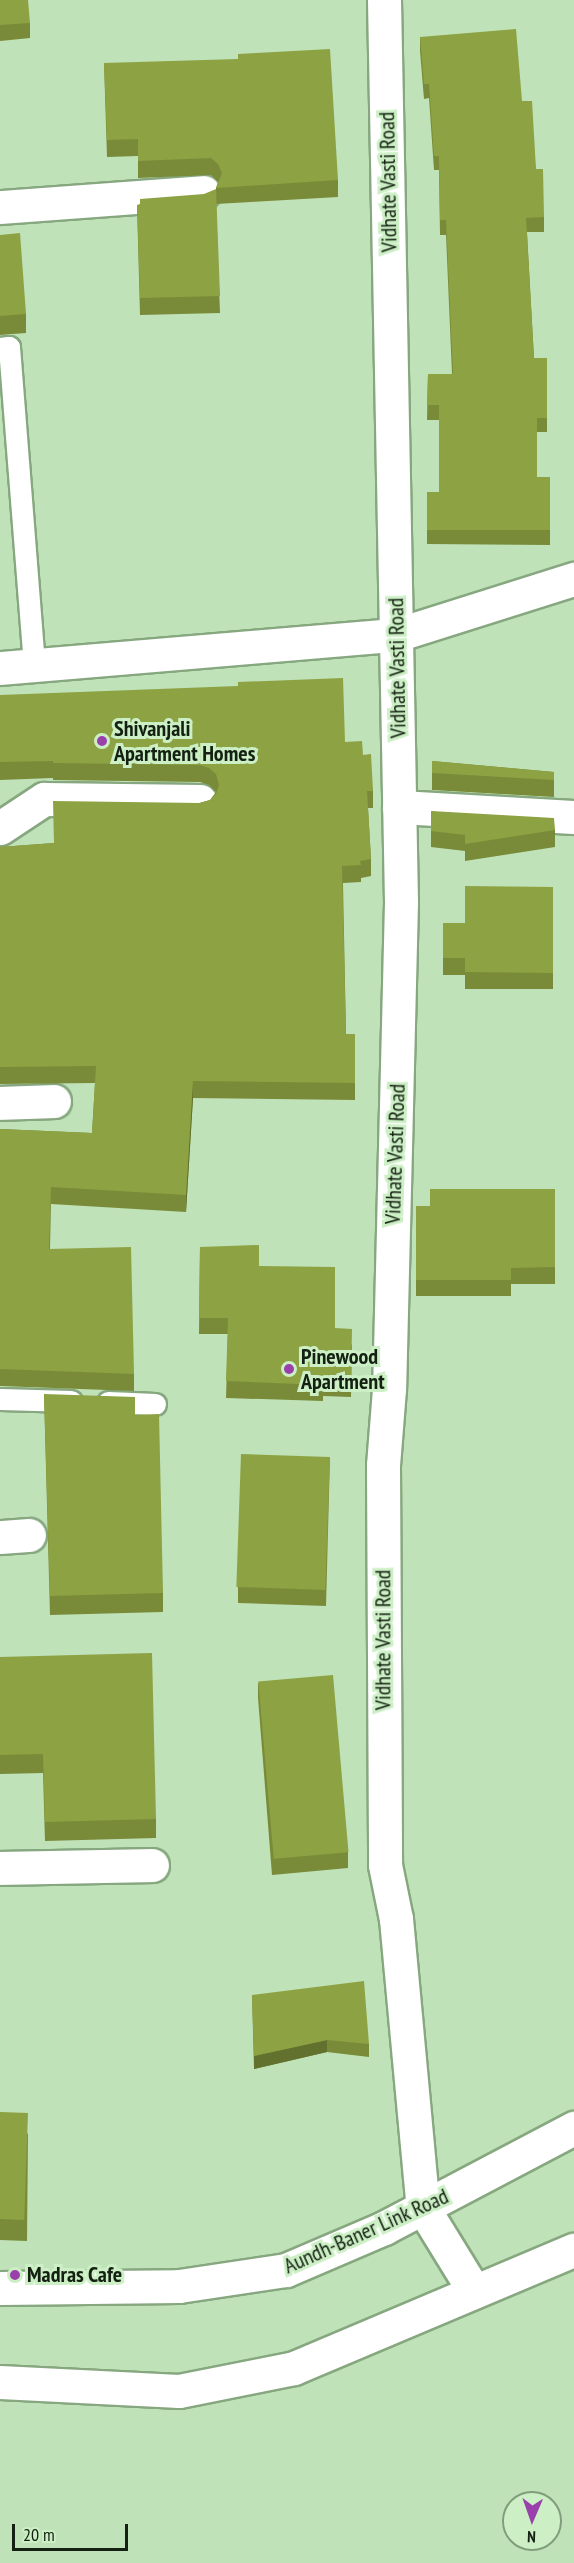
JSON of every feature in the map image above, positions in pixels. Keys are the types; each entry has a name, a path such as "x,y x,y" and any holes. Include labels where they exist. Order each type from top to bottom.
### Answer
{"street":[{"name":"Vidhate Vasti Road","path":"384,0 401,902 389,1389 383,1465 383,1822 385,1865 396,1919 423,2208 474,2291"},
{"path":"0,207 203,192"},
{"path":"0,668 396,635 574,579"},
{"path":"0,828 44,799 200,801"},
{"path":"399,807 574,817"},
{"path":"0,1103 54,1101"},
{"path":"0,1869 152,1865"},
{"name":"Aundh-Baner Link Road","path":"0,2289 179,2286 286,2270 384,2228 574,2128"},
{"path":"0,2382 179,2391 294,2368 574,2250"}],"lane":[{"path":"0,348 9,347 34,665"},
{"path":"0,1399 155,1404"}],"building":[{"path":"0,0 28,0 30,23 0,25"},
{"path":"516,29 522,101 532,101 536,169 543,169 544,217 526,218 534,358 547,358 547,418 537,418 537,477 550,477 550,530 427,530 427,492 439,492 439,405 427,405 428,374 453,374 446,220 440,220 439,156 434,156 429,84 424,84 420,37"},
{"path":"330,49 338,180 216,188 222,173 218,164 211,158 138,161 138,139 107,140 104,63 238,59 238,54"},
{"path":"216,189 220,296 140,298 137,205 140,204 140,199 204,194"},
{"path":"20,233 26,314 0,316 0,235"},
{"path":"343,678 345,742 362,741 363,755 371,754 373,791 367,791 371,859 360,861 361,865 342,866 346,1034 355,1034 355,1083 193,1081 186,1195 51,1187 49,1249 131,1247 134,1374 0,1369 0,1129 92,1133 96,1066 0,1067 0,847 54,843 53,801 200,803 210,800 216,794 219,785 216,774 200,765 0,762 0,695 238,686 238,682"},
{"path":"432,761 554,772 554,780 432,773"},
{"path":"431,811 554,818 555,830 465,844 465,835 431,831"},
{"path":"465,886 553,887 553,973 465,972 465,958 443,958 443,923 465,923"},
{"path":"430,1189 555,1189 555,1267 511,1268 511,1280 416,1280 416,1206 430,1206"},
{"path":"259,1245 259,1266 335,1267 335,1328 352,1329 351,1381 323,1380 323,1385 226,1381 228,1318 199,1318 200,1247"},
{"path":"44,1394 135,1397 135,1415 159,1414 163,1593 50,1596"},
{"path":"241,1454 330,1457 325,1590 236,1587"},
{"path":"152,1653 156,1819 45,1822 43,1754 0,1755 0,1657"},
{"path":"333,1675 349,1852 274,1859 258,1682"},
{"path":"364,1981 369,2044 327,2040 254,2056 252,1995"},
{"path":"0,2112 28,2113 24,2220 0,2219"}],"place":[{"name":"Shivanjali Apartment Homes","path":"102,741"},
{"name":"Pinewood Apartment","path":"289,1369"},
{"name":"Madras Cafe","path":"15,2275"}]}
